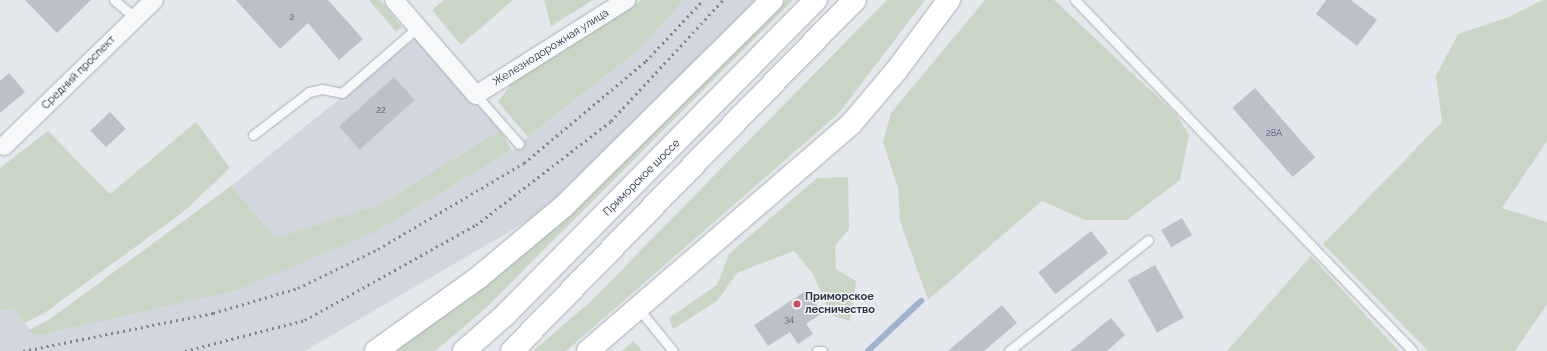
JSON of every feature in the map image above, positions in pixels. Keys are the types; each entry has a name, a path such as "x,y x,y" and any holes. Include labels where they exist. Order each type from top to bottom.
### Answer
{"street":[{"name":"Средний проспект","path":"4,146 134,17 154,0"},
{"path":"394,0 476,95"},
{"name":"Железнодорожная улица","path":"476,95 626,0"},
{"path":"376,351 478,278 563,207 772,0"},
{"name":"Приморское шоссе","path":"464,351 504,316 816,0"},
{"path":"512,351 855,0"},
{"path":"588,351 851,124 896,71 949,0"}],"lane":[{"path":"114,0 134,17"},
{"path":"1075,0 1413,351"},
{"path":"253,135 309,92 322,89 342,93 418,27"},
{"path":"476,95 519,144"},
{"path":"1009,351 1148,240"},
{"path":"638,308 673,351"},
{"path":"817,351 822,351"}],"shaded area":[{"path":"684,0 754,0 740,18 543,212 305,351 0,351 0,311 13,308 35,336 377,231 512,150 641,48"},
{"path":"417,37 500,130 381,204 276,238 231,186"}],"green space":[{"path":"369,0 380,0 402,27 396,32"},
{"path":"444,0 513,0 461,45 432,10"},
{"path":"544,0 593,0 551,26"},
{"path":"641,0 684,0 641,48 528,137 498,102 517,75"},
{"path":"786,0 793,0 486,308 435,351 387,351"},
{"path":"887,0 925,0 839,113 566,351 533,351 589,303"},
{"path":"985,0 1054,0 1176,114 1189,135 1180,180 1127,220 1085,220 1042,201 928,300 900,221 898,188 883,142 891,113"},
{"path":"1543,0 1547,0 1547,141 1502,208 1547,222 1547,304 1515,351 1428,351 1323,244 1442,122 1436,76 1458,34 1509,17"},
{"path":"196,122 230,168 182,213 43,314 24,323 13,308 0,311 0,168 48,131 110,194"},
{"path":"500,130 512,150 377,231 237,290 35,336 29,330 50,319 231,186 276,238 381,204"},
{"path":"848,177 849,229 835,246 836,269 856,281 850,321 831,315 813,274 794,251 737,273 717,301 673,329 669,318 717,285 729,254 817,178"},
{"path":"1311,256 1399,351 1227,351"},
{"path":"633,341 642,351 622,351"}],"building":[{"path":"25,0 91,0 57,33"},
{"path":"236,0 328,0 363,39 339,60 308,23 280,49"},
{"path":"1326,0 1351,0 1377,20 1357,46 1316,14"},
{"path":"9,73 25,92 0,113 0,81"},
{"path":"394,77 415,100 360,150 339,127"},
{"path":"1255,88 1315,157 1293,177 1232,108"},
{"path":"110,112 126,129 106,147 90,130"},
{"path":"1182,218 1192,235 1171,247 1161,230"},
{"path":"1091,231 1108,253 1055,294 1038,272"},
{"path":"1155,265 1184,317 1157,333 1128,280"},
{"path":"807,290 822,313 806,324 813,334 798,344 790,332 768,346 754,325"},
{"path":"1002,305 1017,323 984,351 948,351"},
{"path":"1111,318 1125,335 1107,351 1070,351"}],"waterway":[{"path":"868,351 921,301"}],"railway":[{"path":"23,351 213,313 298,288 378,249 524,163 646,61 703,0"},
{"path":"185,351 305,320 476,225 611,121 723,0"}],"place":[{"name":"Приморское лесничество","path":"797,304"}]}
